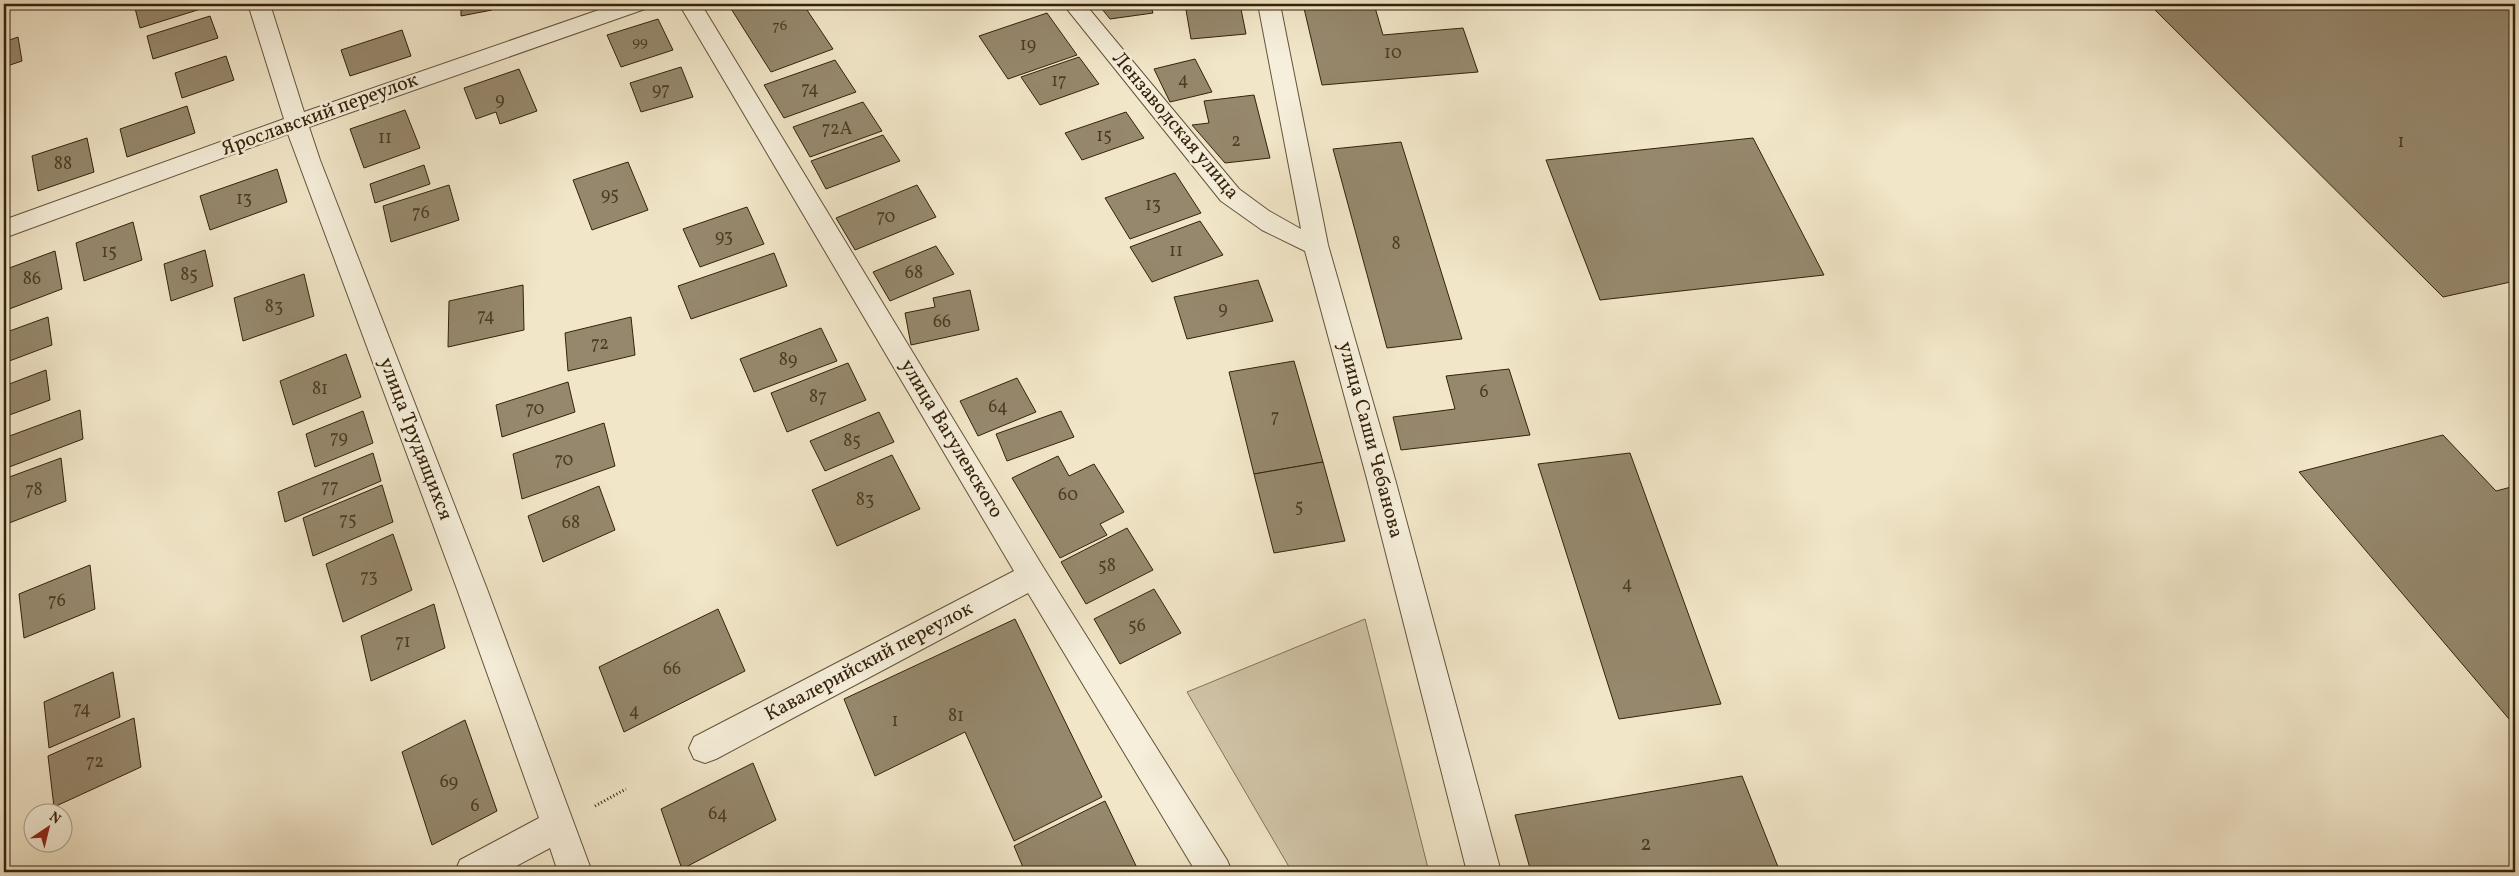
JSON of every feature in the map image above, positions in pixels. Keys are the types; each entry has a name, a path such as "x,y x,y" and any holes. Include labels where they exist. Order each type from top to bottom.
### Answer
{"street":[{"name":"улица Трудящихся","path":"259,4 308,160 472,589 559,825 574,872"},
{"name":"Ярославский переулок","path":"4,229 296,123 637,4"},
{"name":"улица Вагулевского","path":"690,4 1033,576 1215,872"},
{"name":"Лензаводская улица","path":"1074,4 1230,194 1251,213 1275,228 1316,245"},
{"name":"улица Саши Чебанова","path":"1269,4 1316,245 1384,489 1484,872"},
{"name":"Кавалерийский переулок","path":"706,748 1033,576"},
{"path":"472,872 559,825"}],"path":[{"path":"597,805 626,789"}],"shaded area":[{"path":"1365,619 1429,872 1292,872 1187,692"}],"building":[{"path":"134,4 206,4 207,7 140,28"},
{"path":"335,4 358,4 338,10"},
{"path":"461,4 492,4 492,10 461,16"},
{"path":"728,4 803,4 833,49 771,72"},
{"path":"1098,4 1150,4 1153,13 1110,19"},
{"path":"1185,4 1240,4 1246,34 1191,39"},
{"path":"1303,4 1374,4 1383,35 1463,28 1478,72 1322,85"},
{"path":"2149,4 2515,4 2515,281 2443,297"},
{"path":"1047,13 1077,55 1008,79 979,36"},
{"path":"210,16 218,38 153,59 147,36"},
{"path":"658,19 673,50 621,67 607,35"},
{"path":"402,30 411,56 350,76 341,50"},
{"path":"18,37 22,61 4,67 4,42"},
{"path":"226,56 234,80 182,98 175,73"},
{"path":"1079,57 1099,84 1040,105 1021,77"},
{"path":"1195,59 1212,92 1170,102 1154,69"},
{"path":"835,60 856,92 784,118 764,85"},
{"path":"681,67 693,97 641,112 630,83"},
{"path":"519,69 537,111 500,124 496,112 476,119 464,88"},
{"path":"1254,95 1270,158 1225,163 1192,125 1209,123 1204,101"},
{"path":"863,102 882,131 810,157 793,127"},
{"path":"187,106 195,133 127,157 120,129"},
{"path":"405,110 420,148 364,168 350,129"},
{"path":"1126,112 1144,138 1082,160 1065,133"},
{"path":"883,135 900,161 826,189 811,161"},
{"path":"87,138 94,172 38,191 32,156"},
{"path":"1753,138 1824,275 1600,300 1546,160"},
{"path":"1401,142 1462,339 1387,348 1333,149"},
{"path":"628,162 648,210 592,230 573,180"},
{"path":"424,165 430,184 375,203 370,184"},
{"path":"277,169 287,202 210,230 200,196"},
{"path":"1175,173 1201,213 1130,239 1105,198"},
{"path":"449,185 459,220 391,242 383,206"},
{"path":"917,185 936,217 855,250 836,218"},
{"path":"747,207 764,244 700,267 683,229"},
{"path":"1200,221 1223,255 1152,282 1130,247"},
{"path":"133,222 142,260 84,281 76,243"},
{"path":"936,246 954,274 890,301 873,272"},
{"path":"205,250 213,286 171,301 164,264"},
{"path":"55,251 62,289 4,311 4,270"},
{"path":"774,253 787,286 691,319 678,286"},
{"path":"304,274 314,316 243,341 234,298"},
{"path":"1258,280 1273,321 1187,339 1174,297"},
{"path":"523,285 524,330 448,347 449,301"},
{"path":"970,290 979,330 911,345 905,313 935,307 933,298"},
{"path":"48,317 52,345 4,363 4,333"},
{"path":"631,317 635,355 568,371 565,333"},
{"path":"821,328 837,361 754,392 740,359"},
{"path":"346,354 361,397 293,425 280,381"},
{"path":"1294,361 1323,462 1254,474 1229,372"},
{"path":"848,363 866,400 787,432 771,393"},
{"path":"1509,369 1530,435 1401,450 1393,417 1455,409 1446,376"},
{"path":"46,370 50,400 4,417 4,386"},
{"path":"1017,378 1036,412 978,436 960,401"},
{"path":"568,382 575,412 502,437 496,405"},
{"path":"80,410 83,439 4,469 4,438"},
{"path":"363,411 373,443 315,467 306,434"},
{"path":"1061,411 1074,437 1007,461 996,434"},
{"path":"879,412 894,442 825,471 810,441"},
{"path":"604,423 615,466 522,499 513,454"},
{"path":"2443,435 2496,491 2515,486 2515,726 2299,472"},
{"path":"373,453 381,481 285,522 278,492"},
{"path":"1630,453 1721,704 1619,719 1538,464"},
{"path":"892,455 920,509 837,546 812,490"},
{"path":"1058,456 1069,476 1094,464 1124,512 1100,524 1107,535 1060,558 1012,478"},
{"path":"61,458 66,501 4,525 4,479"},
{"path":"1323,462 1345,541 1274,553 1254,474"},
{"path":"382,485 393,522 313,556 303,518"},
{"path":"599,486 615,530 543,562 528,516"},
{"path":"1127,528 1153,570 1086,604 1061,562"},
{"path":"393,534 412,590 343,622 326,564"},
{"path":"90,565 95,609 24,638 19,594"},
{"path":"1154,589 1181,633 1120,664 1094,619"},
{"path":"434,604 445,648 371,681 361,636"},
{"path":"718,609 745,671 624,732 599,667"},
{"path":"1015,619 1102,797 1014,841 965,732 875,776 844,699"},
{"path":"113,672 120,717 49,748 44,702"},
{"path":"134,718 141,767 61,804 54,804 48,756"},
{"path":"465,720 497,811 432,845 402,752"},
{"path":"753,763 776,820 682,869 661,809"},
{"path":"1742,776 1780,872 1531,872 1515,815"},
{"path":"1105,801 1139,872 1025,872 1014,846"}]}
